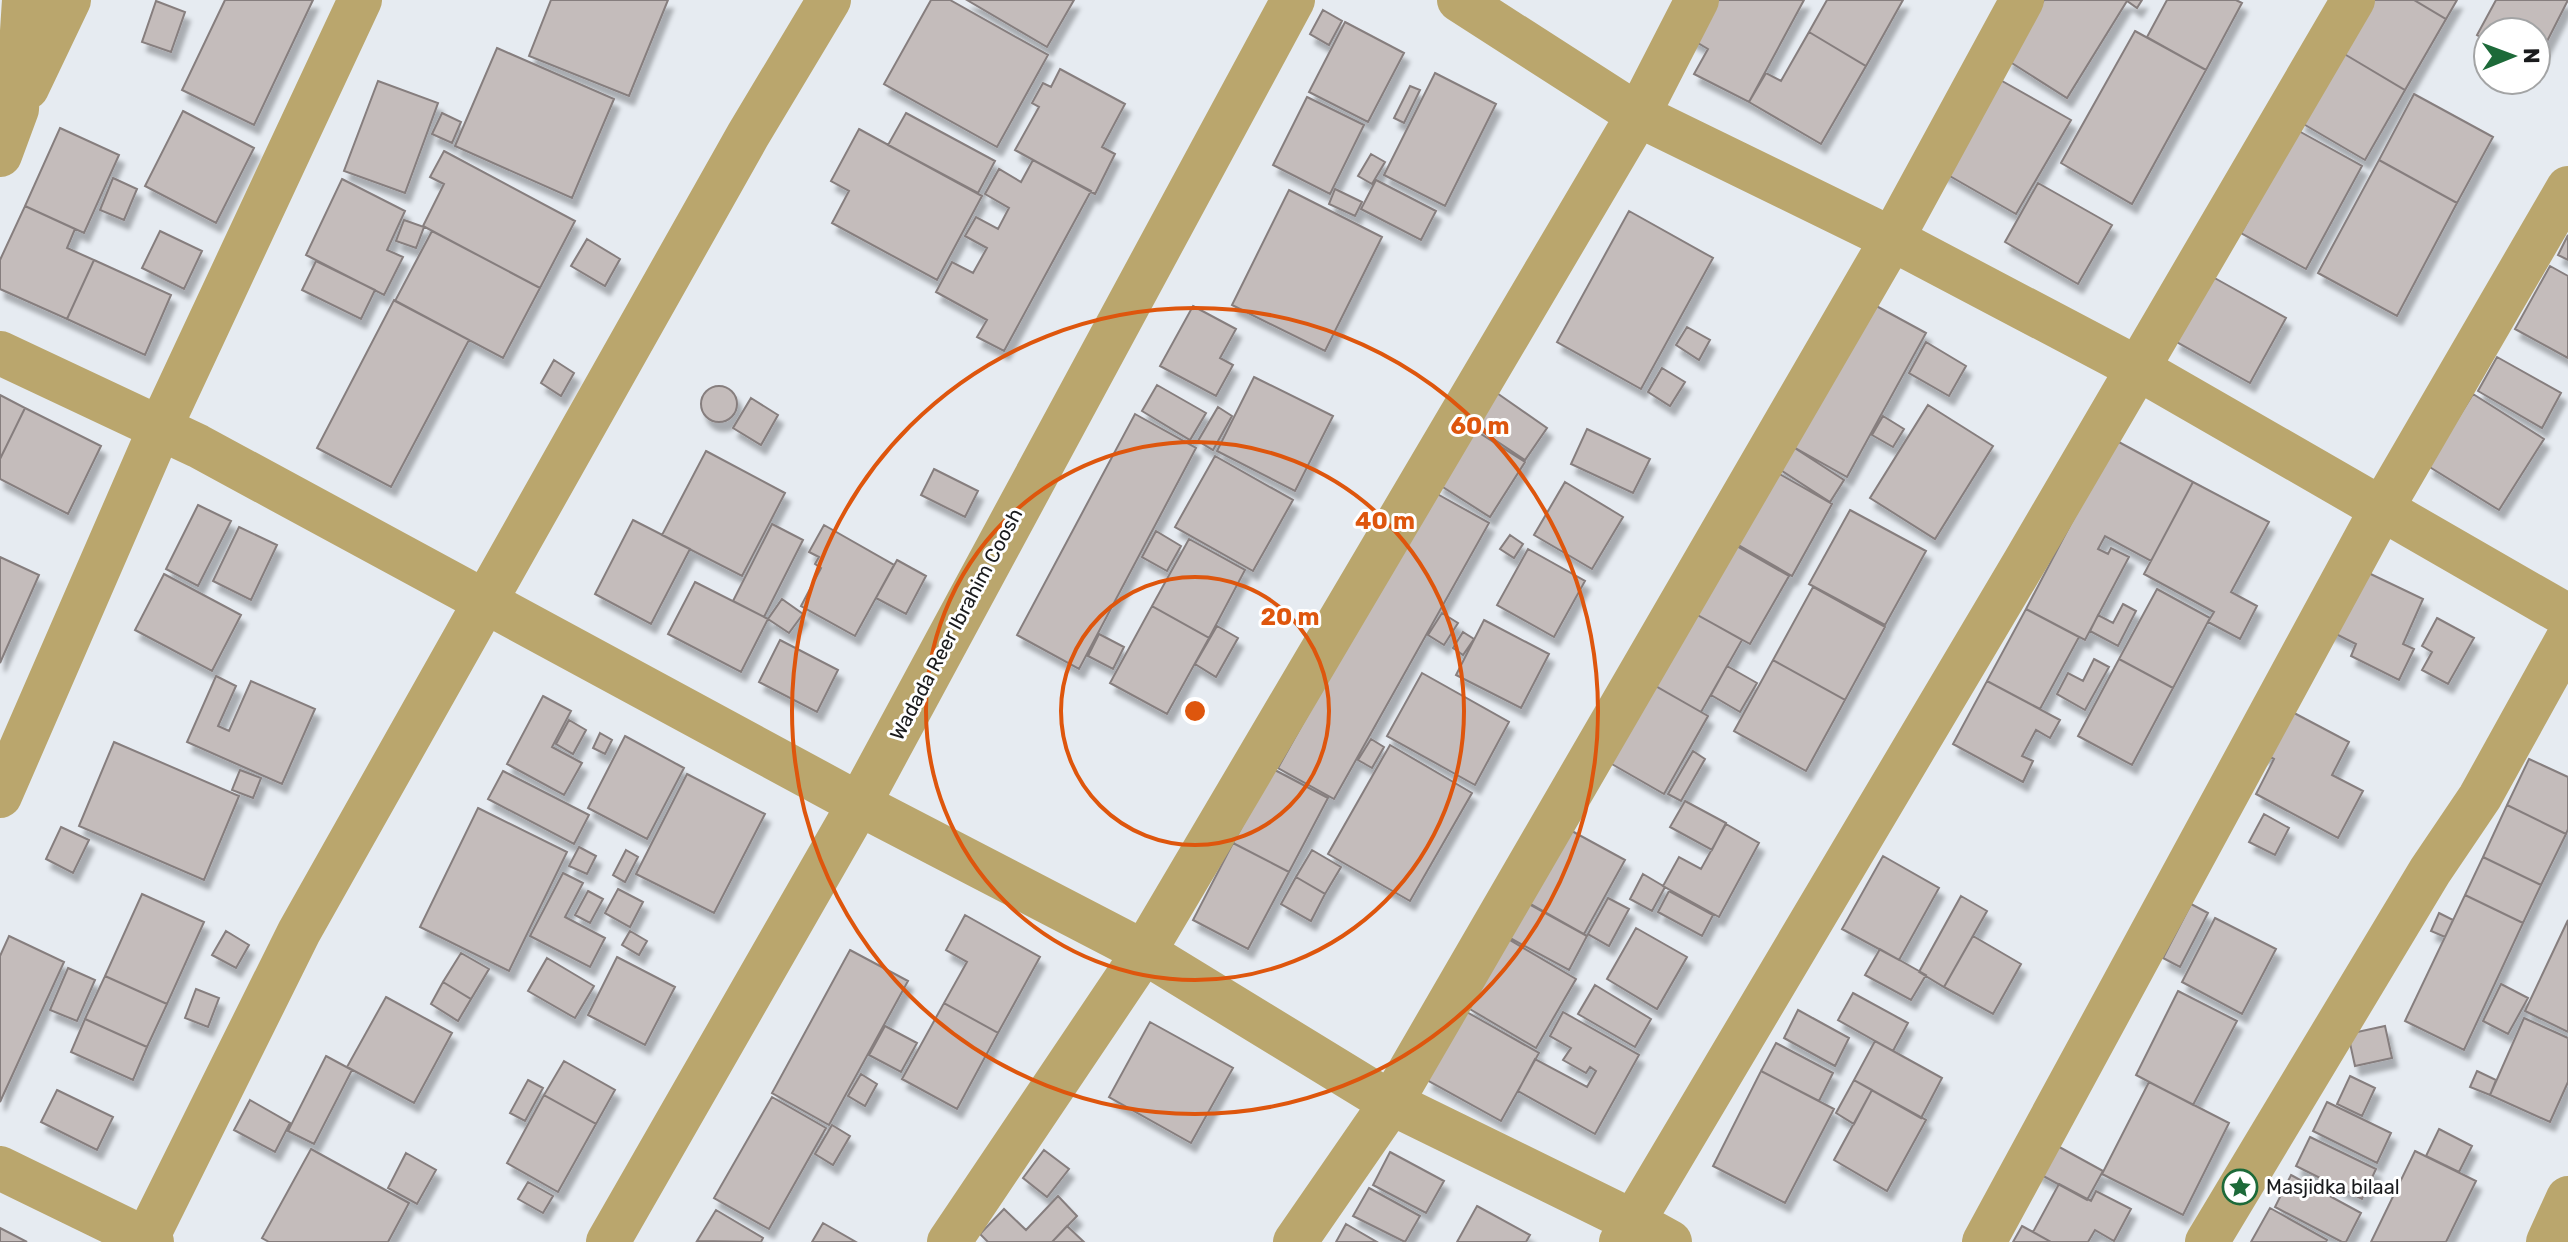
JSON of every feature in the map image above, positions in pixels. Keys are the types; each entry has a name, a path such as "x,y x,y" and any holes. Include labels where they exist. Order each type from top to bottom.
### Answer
{"street":[{"path":"17,109 24,0"},
{"path":"0,155 17,109 69,0"},
{"path":"0,796 160,428 360,0"},
{"path":"0,1168 148,1241 299,932 740,148 829,0"},
{"name":"Wadada Reer Ibrahim Coosh","path":"608,1242 859,804 1293,0"},
{"path":"1459,0 1638,115 1892,239 2137,368 2568,616"},
{"path":"949,1242 1144,952 1638,115 1697,0"},
{"path":"1295,1242 1391,1103 1892,239 2022,0"},
{"path":"1627,1231 2016,577 2353,0"},
{"path":"1984,1242 2381,510 2568,188"},
{"path":"0,353 198,446 859,804 1144,952 1391,1103 1627,1231 1670,1242"},
{"path":"2207,1242 2430,871 2480,797 2568,638"},
{"path":"2548,1242 2568,1198"}],"building":[{"path":"225,0 313,0 254,125 182,90"},
{"path":"551,0 668,0 629,96 529,56"},
{"path":"931,0 950,0 1048,55 997,147 884,84"},
{"path":"967,0 1074,0 1047,47"},
{"path":"1707,0 1804,0 1749,102 1694,74 1708,49 1688,37"},
{"path":"1827,0 1903,0 1866,66 1809,32"},
{"path":"2044,0 2142,0 2137,8 2127,1 2067,98 2007,60"},
{"path":"2167,0 2236,0 2242,3 2206,70 2147,37"},
{"path":"2371,0 2414,0 2446,19 2405,90 2341,52"},
{"path":"2414,0 2457,0 2446,19"},
{"path":"2496,0 2568,0 2552,32 2552,16 2487,16"},
{"path":"156,1 185,12 171,52 142,42"},
{"path":"1323,10 1342,21 1329,45 1310,34"},
{"path":"1345,22 1404,53 1368,122 1309,92"},
{"path":"2135,31 2206,70 2132,204 2061,163"},
{"path":"1809,32 1866,66 1821,144 1749,102 1766,73 1781,81"},
{"path":"497,48 614,99 572,198 455,146"},
{"path":"2341,52 2405,90 2365,160 2300,122"},
{"path":"1060,69 1125,104 1102,147 1115,154 1095,194 1015,150 1039,107 1032,103 1043,83 1051,87"},
{"path":"1435,73 1496,104 1445,206 1384,175"},
{"path":"1995,77 2071,120 2016,214 1941,171"},
{"path":"378,81 438,103 405,193 344,171"},
{"path":"1410,86 1420,90 1404,123 1394,118"},
{"path":"2414,94 2493,137 2457,203 2379,160"},
{"path":"1307,97 1364,125 1330,194 1273,165"},
{"path":"183,111 254,148 216,223 145,186"},
{"path":"442,113 461,122 452,143 432,134"},
{"path":"906,113 995,161 978,193 888,145"},
{"path":"60,128 119,155 84,233 25,206"},
{"path":"859,129 982,196 937,280 832,223 849,191 831,181"},
{"path":"2297,130 2362,166 2306,269 2241,233"},
{"path":"444,151 575,221 540,288 423,226 444,184 430,177"},
{"path":"1371,154 1385,162 1372,184 1358,176"},
{"path":"1033,160 1091,191 1004,351 977,337 987,320 936,292 952,262 973,273 987,248 965,236 976,217 998,229 1009,208 985,194 999,169 1021,182"},
{"path":"2379,160 2457,203 2397,316 2318,273"},
{"path":"113,178 137,189 124,220 100,210"},
{"path":"342,179 405,211 387,250 403,257 384,295 306,255"},
{"path":"1376,180 1436,211 1421,240 1361,209"},
{"path":"2038,183 2112,225 2078,284 2005,242"},
{"path":"1335,189 1362,202 1355,216 1329,204"},
{"path":"1289,190 1382,237 1325,351 1232,305"},
{"path":"25,206 75,229 67,248 94,260 67,319 0,289 0,260"},
{"path":"1629,211 1713,258 1641,389 1557,342"},
{"path":"404,220 424,227 416,248 396,241"},
{"path":"160,231 202,251 184,289 142,268"},
{"path":"432,231 540,288 503,358 395,301"},
{"path":"2568,235 2568,260 2558,255"},
{"path":"587,239 620,259 605,286 571,266"},
{"path":"94,260 171,295 145,355 67,319"},
{"path":"316,261 375,290 361,319 302,290"},
{"path":"2550,266 2568,276 2568,358 2515,329"},
{"path":"2211,276 2286,318 2250,383 2175,341"},
{"path":"394,300 469,340 391,487 317,448"},
{"path":"1869,302 1926,333 1847,477 1790,445"},
{"path":"1193,306 1236,329 1220,358 1233,365 1216,396 1160,366"},
{"path":"1687,327 1710,340 1699,360 1676,345"},
{"path":"1926,342 1966,366 1949,396 1909,373"},
{"path":"2497,357 2561,393 2542,428 2478,391"},
{"path":"554,360 574,373 561,396 541,383"},
{"path":"1662,368 1685,382 1670,406 1648,392"},
{"path":"1254,377 1333,416 1295,491 1217,451"},
{"path":"1157,385 1206,413 1190,440 1142,411"},
{"path":"719,386 732,391 737,404 732,417 719,422 706,417 701,404 706,391"},
{"path":"1494,391 1547,428 1525,460 1471,424"},
{"path":"2473,394 2544,439 2499,510 2428,466"},
{"path":"0,395 25,408 0,459"},
{"path":"751,398 778,415 761,445 733,428"},
{"path":"1928,405 1993,446 1935,539 1870,498"},
{"path":"1218,407 1232,416 1213,450 1198,441"},
{"path":"25,408 101,446 68,514 0,479 0,459"},
{"path":"1135,414 1196,448 1079,669 1017,635"},
{"path":"1883,416 1904,429 1893,447 1872,435"},
{"path":"1473,429 1525,462 1490,517 1438,484"},
{"path":"1587,429 1650,459 1633,493 1571,464"},
{"path":"2115,440 2193,482 2151,561 2105,536 2098,549 2108,554 2111,548 2129,557 2085,640 2026,609"},
{"path":"1790,445 1844,480 1830,502 1776,467"},
{"path":"706,451 785,493 742,576 662,535"},
{"path":"1215,456 1293,500 1253,571 1175,527"},
{"path":"934,469 978,491 965,517 921,495"},
{"path":"1776,472 1832,504 1792,576 1735,543"},
{"path":"1565,482 1623,517 1592,569 1534,535"},
{"path":"2193,482 2269,522 2231,592 2257,606 2240,639 2208,622 2214,612 2144,574"},
{"path":"1432,491 1489,523 1334,799 1278,768"},
{"path":"198,505 231,521 198,586 166,569"},
{"path":"1850,510 1926,551 1885,625 1809,584"},
{"path":"633,520 690,549 651,624 595,594"},
{"path":"772,524 803,540 764,617 733,601"},
{"path":"824,525 894,565 855,636 801,606 821,568 815,564 819,557 809,552"},
{"path":"239,527 277,545 251,600 213,581"},
{"path":"1156,531 1181,546 1167,571 1142,557"},
{"path":"1510,535 1523,544 1514,558 1500,549"},
{"path":"1189,539 1245,570 1209,638 1152,606"},
{"path":"1733,544 1789,576 1750,644 1694,613"},
{"path":"1528,549 1585,581 1554,637 1497,605"},
{"path":"0,557 39,575 0,663"},
{"path":"897,560 926,576 906,614 876,598"},
{"path":"2356,567 2423,599 2403,644 2414,649 2399,680 2351,656 2356,644 2326,629"},
{"path":"164,574 241,615 212,671 135,630"},
{"path":"695,582 768,619 741,672 668,634"},
{"path":"1813,587 1885,627 1845,700 1773,660"},
{"path":"2157,589 2210,618 2173,688 2119,659"},
{"path":"782,599 803,614 789,633 768,619"},
{"path":"2123,604 2136,611 2118,646 2090,631 2098,615 2113,623"},
{"path":"1152,606 1209,638 1167,714 1110,683"},
{"path":"2026,609 2079,637 2040,709 1987,681"},
{"path":"1442,613 1458,623 1444,645 1428,635"},
{"path":"1694,613 1742,640 1701,712 1654,685"},
{"path":"2437,618 2474,638 2448,684 2422,670 2432,652 2422,646"},
{"path":"1484,620 1549,654 1521,708 1456,675"},
{"path":"1217,626 1238,638 1216,677 1195,664"},
{"path":"1463,632 1474,639 1463,655 1453,648"},
{"path":"1099,634 1124,647 1113,669 1088,656"},
{"path":"780,640 838,670 817,712 759,682"},
{"path":"2094,659 2109,667 2085,710 2057,694 2068,673 2083,681"},
{"path":"2119,659 2173,688 2132,765 2078,736"},
{"path":"1773,660 1845,700 1806,771 1734,731"},
{"path":"1727,666 1757,683 1740,712 1711,695"},
{"path":"1422,673 1509,722 1475,785 1387,736"},
{"path":"216,676 236,686 218,726 229,731 251,681 315,709 282,784 187,742"},
{"path":"1987,681 2060,720 2050,738 2036,730 2022,756 2033,761 2023,782 1953,744"},
{"path":"1654,685 1708,716 1664,794 1610,763"},
{"path":"543,696 571,711 552,747 582,763 564,795 507,764"},
{"path":"2279,705 2349,742 2332,775 2363,791 2338,838 2256,794 2274,759 2255,749"},
{"path":"569,720 586,730 573,754 556,744"},
{"path":"600,733 612,740 605,754 593,748"},
{"path":"625,736 684,768 647,839 588,808"},
{"path":"1371,739 1384,747 1372,768 1358,760"},
{"path":"114,742 239,796 204,880 79,826"},
{"path":"1390,745 1472,793 1410,901 1328,854"},
{"path":"1693,751 1705,759 1681,801 1668,794"},
{"path":"2529,759 2568,777 2566,834 2507,805"},
{"path":"1273,769 1328,798 1289,872 1233,843"},
{"path":"240,770 261,778 253,798 232,790"},
{"path":"503,771 589,815 574,844 488,799"},
{"path":"687,774 765,814 714,913 636,874"},
{"path":"1685,801 1726,823 1712,850 1670,827"},
{"path":"2507,805 2566,834 2541,885 2483,857"},
{"path":"478,808 567,852 509,971 420,927"},
{"path":"2264,814 2289,828 2275,855 2249,842"},
{"path":"1726,824 1759,843 1719,917 1663,886 1679,857 1701,869"},
{"path":"61,827 89,840 73,873 46,859"},
{"path":"1570,830 1625,860 1584,934 1529,903"},
{"path":"1233,843 1289,872 1248,949 1193,920"},
{"path":"579,847 596,856 587,874 569,866"},
{"path":"626,850 638,857 625,882 613,875"},
{"path":"1312,850 1341,867 1325,894 1296,877"},
{"path":"1883,856 1939,888 1899,960 1842,929"},
{"path":"2483,857 2541,885 2523,923 2465,895"},
{"path":"563,873 583,883 565,917 605,938 590,967 530,936"},
{"path":"1643,874 1665,887 1652,911 1630,899"},
{"path":"1296,877 1325,894 1311,921 1281,904"},
{"path":"618,889 643,902 630,927 605,913"},
{"path":"588,891 603,899 590,923 575,915"},
{"path":"1669,891 1713,915 1702,936 1658,912"},
{"path":"142,894 204,922 167,1004 105,976"},
{"path":"2465,895 2523,923 2464,1050 2405,1021"},
{"path":"1961,896 1987,911 1944,987 1919,972"},
{"path":"1608,898 1629,909 1609,946 1588,934"},
{"path":"1529,904 1587,936 1569,970 1510,938"},
{"path":"2191,904 2208,913 2180,967 2163,958"},
{"path":"2439,913 2453,920 2445,937 2431,931"},
{"path":"965,915 1040,957 998,1033 944,1003 967,962 946,950"},
{"path":"2215,918 2276,949 2242,1014 2182,982"},
{"path":"2568,920 2568,1032 2525,1011"},
{"path":"1636,928 1687,957 1657,1009 1607,979"},
{"path":"226,931 249,945 236,968 212,955"},
{"path":"630,931 647,941 639,955 622,945"},
{"path":"9,936 64,962 0,1102 0,956"},
{"path":"1973,936 2021,964 1993,1014 1944,987"},
{"path":"1508,939 1576,979 1536,1048 1468,1008"},
{"path":"1880,949 1926,975 1911,1000 1865,975"},
{"path":"850,950 908,981 829,1125 772,1093"},
{"path":"461,953 489,969 471,999 443,982"},
{"path":"617,957 675,987 645,1045 588,1015"},
{"path":"547,958 594,986 575,1018 528,991"},
{"path":"68,968 95,980 77,1021 50,1010"},
{"path":"105,976 167,1004 147,1047 85,1019"},
{"path":"443,982 471,999 458,1021 431,1004"},
{"path":"2501,984 2528,998 2508,1034 2483,1021"},
{"path":"1595,985 1651,1019 1635,1047 1578,1014"},
{"path":"196,989 219,998 208,1027 185,1018"},
{"path":"2178,991 2237,1021 2193,1105 2136,1075"},
{"path":"1853,993 1908,1023 1893,1051 1838,1020"},
{"path":"386,997 452,1033 414,1103 347,1067"},
{"path":"944,1003 998,1033 957,1109 902,1079"},
{"path":"1798,1010 1849,1038 1835,1066 1784,1038"},
{"path":"1465,1011 1539,1053 1501,1121 1427,1080"},
{"path":"1563,1012 1639,1055 1595,1134 1518,1091 1535,1059 1587,1087 1596,1071 1590,1067 1586,1073 1563,1060 1571,1048 1550,1036"},
{"path":"2524,1018 2568,1038 2568,1082 2550,1122 2490,1095"},
{"path":"85,1019 147,1047 133,1080 71,1052"},
{"path":"1150,1022 1233,1068 1191,1143 1109,1097"},
{"path":"885,1026 917,1043 901,1072 869,1055"},
{"path":"2385,1026 2392,1058 2355,1066 2348,1034"},
{"path":"1875,1041 1942,1078 1921,1118 1854,1080"},
{"path":"1776,1043 1833,1073 1819,1101 1761,1071"},
{"path":"326,1056 352,1070 314,1144 288,1131"},
{"path":"564,1061 615,1090 596,1124 544,1095"},
{"path":"1761,1071 1834,1109 1785,1203 1713,1166"},
{"path":"2477,1071 2496,1080 2490,1095 2470,1087"},
{"path":"861,1074 877,1084 865,1106 848,1096"},
{"path":"2350,1076 2375,1088 2362,1116 2337,1104"},
{"path":"528,1080 543,1088 525,1121 510,1113"},
{"path":"1854,1080 1872,1090 1854,1124 1836,1113"},
{"path":"2149,1082 2229,1123 2183,1215 2102,1174"},
{"path":"57,1090 113,1117 97,1150 41,1122"},
{"path":"1872,1090 1926,1120 1887,1191 1834,1160"},
{"path":"544,1095 596,1124 558,1192 507,1163"},
{"path":"772,1097 826,1128 769,1229 714,1198"},
{"path":"250,1100 290,1123 275,1152 234,1130"},
{"path":"2327,1102 2391,1133 2377,1163 2313,1131"},
{"path":"832,1125 850,1136 833,1165 815,1154"},
{"path":"2439,1129 2472,1146 2459,1172 2426,1156"},
{"path":"2310,1137 2376,1169 2362,1199 2296,1166"},
{"path":"2052,1143 2103,1171 2087,1200 2036,1172"},
{"path":"311,1149 409,1203 388,1242 269,1242 262,1238"},
{"path":"1044,1150 1069,1169 1047,1197 1023,1178"},
{"path":"2415,1151 2476,1181 2446,1242 2371,1242"},
{"path":"1390,1152 1444,1181 1426,1213 1373,1185"},
{"path":"406,1153 436,1170 417,1204 388,1188"},
{"path":"2291,1175 2361,1213 2346,1242 2275,1207"},
{"path":"528,1182 553,1196 543,1213 518,1199"},
{"path":"2059,1184 2091,1201 2096,1191 2131,1209 2114,1241 2095,1230 2088,1242 2051,1242 2033,1232"},
{"path":"1369,1188 1420,1216 1405,1242 1353,1216"},
{"path":"1058,1196 1077,1216 1052,1242 988,1242 980,1234 1004,1209 1026,1230"},
{"path":"1477,1206 1530,1235 1526,1242 1457,1242"},
{"path":"2270,1208 2327,1240 2326,1242 2251,1242"},
{"path":"716,1210 763,1238 761,1242 697,1241"},
{"path":"823,1223 856,1242 812,1242"},
{"path":"1346,1224 1377,1242 1336,1242"},
{"path":"1067,1226 1084,1242 1052,1242"},
{"path":"2022,1226 2033,1232 2051,1242 2013,1242"},
{"path":"0,1228 27,1242 0,1242"}],"place":[{"name":"Masjidka bilaal","path":"2240,1187"}]}
